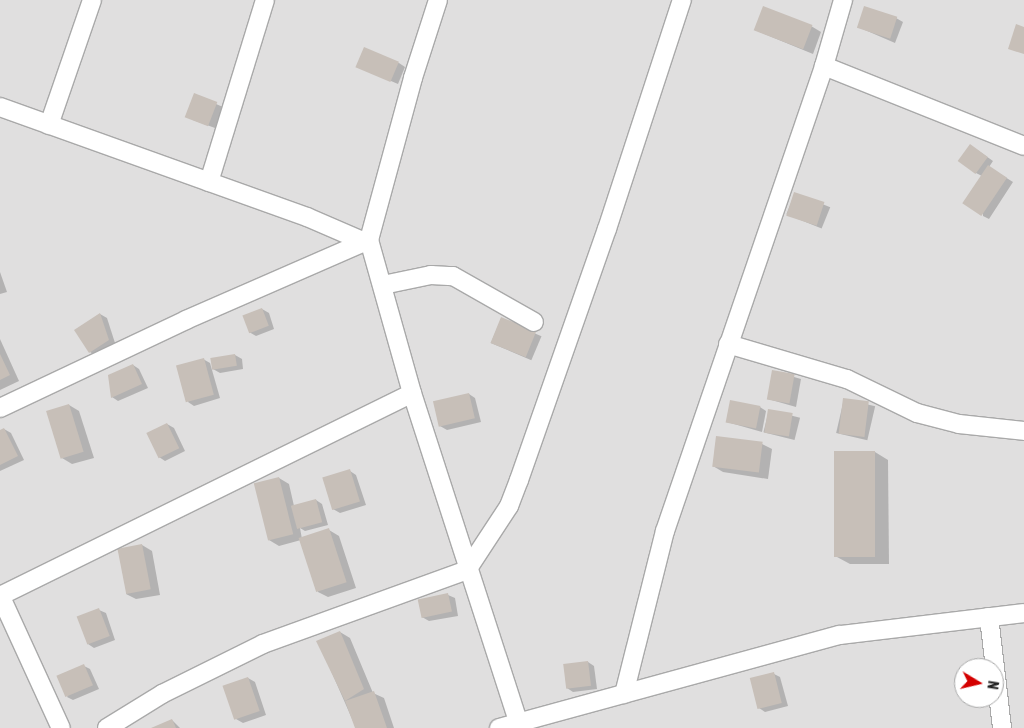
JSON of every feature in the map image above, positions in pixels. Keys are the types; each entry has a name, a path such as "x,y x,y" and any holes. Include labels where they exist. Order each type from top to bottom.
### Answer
{"street":[{"path":"50,125 92,0"},
{"path":"209,182 265,0"},
{"path":"438,0 413,78 367,241 383,285 412,394 467,570 519,725"},
{"path":"106,728 162,694 263,644 467,570 509,506 607,229 682,0"},
{"path":"624,694 665,531 824,66 843,0"},
{"path":"824,66 1024,146"},
{"path":"0,107 307,217 367,241"},
{"path":"0,408 219,305 367,241"},
{"path":"383,285 431,275 453,276 534,322"},
{"path":"728,344 847,379 917,413 959,424 1024,430"},
{"path":"61,728 0,596 412,394"},
{"path":"499,728 519,725 624,694 840,636 1024,613"},
{"path":"989,617 1002,728"}],"shaded area":[{"path":"0,0 1024,0 1024,728 0,728"}],"building":[{"path":"763,6 812,25 803,49 754,30"},
{"path":"864,6 897,17 890,39 857,28"},
{"path":"1016,24 1024,27 1024,54 1008,49"},
{"path":"364,47 399,62 390,82 355,67"},
{"path":"194,93 217,102 208,126 185,117"},
{"path":"970,144 988,157 975,174 958,161"},
{"path":"988,165 1007,178 981,216 962,203"},
{"path":"794,192 824,202 817,226 786,216"},
{"path":"262,308 269,326 249,333 242,316"},
{"path":"100,313 109,340 89,353 74,330"},
{"path":"501,317 536,331 526,357 491,343"},
{"path":"0,354 10,375 0,380"},
{"path":"235,354 237,366 212,370 210,358"},
{"path":"204,358 214,395 186,402 176,366"},
{"path":"133,364 142,384 111,398 108,375"},
{"path":"772,370 795,374 789,404 767,400"},
{"path":"469,393 475,418 439,427 433,401"},
{"path":"843,398 869,401 864,437 839,434"},
{"path":"730,400 760,406 756,428 726,423"},
{"path":"69,404 84,452 61,459 46,411"},
{"path":"768,409 793,413 789,437 764,433"},
{"path":"167,423 179,448 159,458 146,433"},
{"path":"4,428 18,456 0,465 0,430"},
{"path":"716,436 763,442 759,472 712,467"},
{"path":"834,451 875,451 875,557 834,557"},
{"path":"350,469 360,502 332,510 322,477"},
{"path":"279,477 293,534 268,541 254,483"},
{"path":"316,499 322,522 297,529 291,506"},
{"path":"329,528 347,582 316,592 299,538"},
{"path":"142,544 151,589 126,594 117,549"},
{"path":"448,593 452,612 422,618 418,599"},
{"path":"99,608 110,636 87,645 77,617"},
{"path":"340,631 364,689 345,701 316,641"},
{"path":"588,661 591,686 566,689 563,664"},
{"path":"84,664 93,685 65,697 56,676"},
{"path":"774,672 782,703 757,709 750,678"},
{"path":"248,677 260,711 234,720 222,686"},
{"path":"374,691 387,728 355,728 345,701"},
{"path":"172,719 176,728 151,728"}]}
